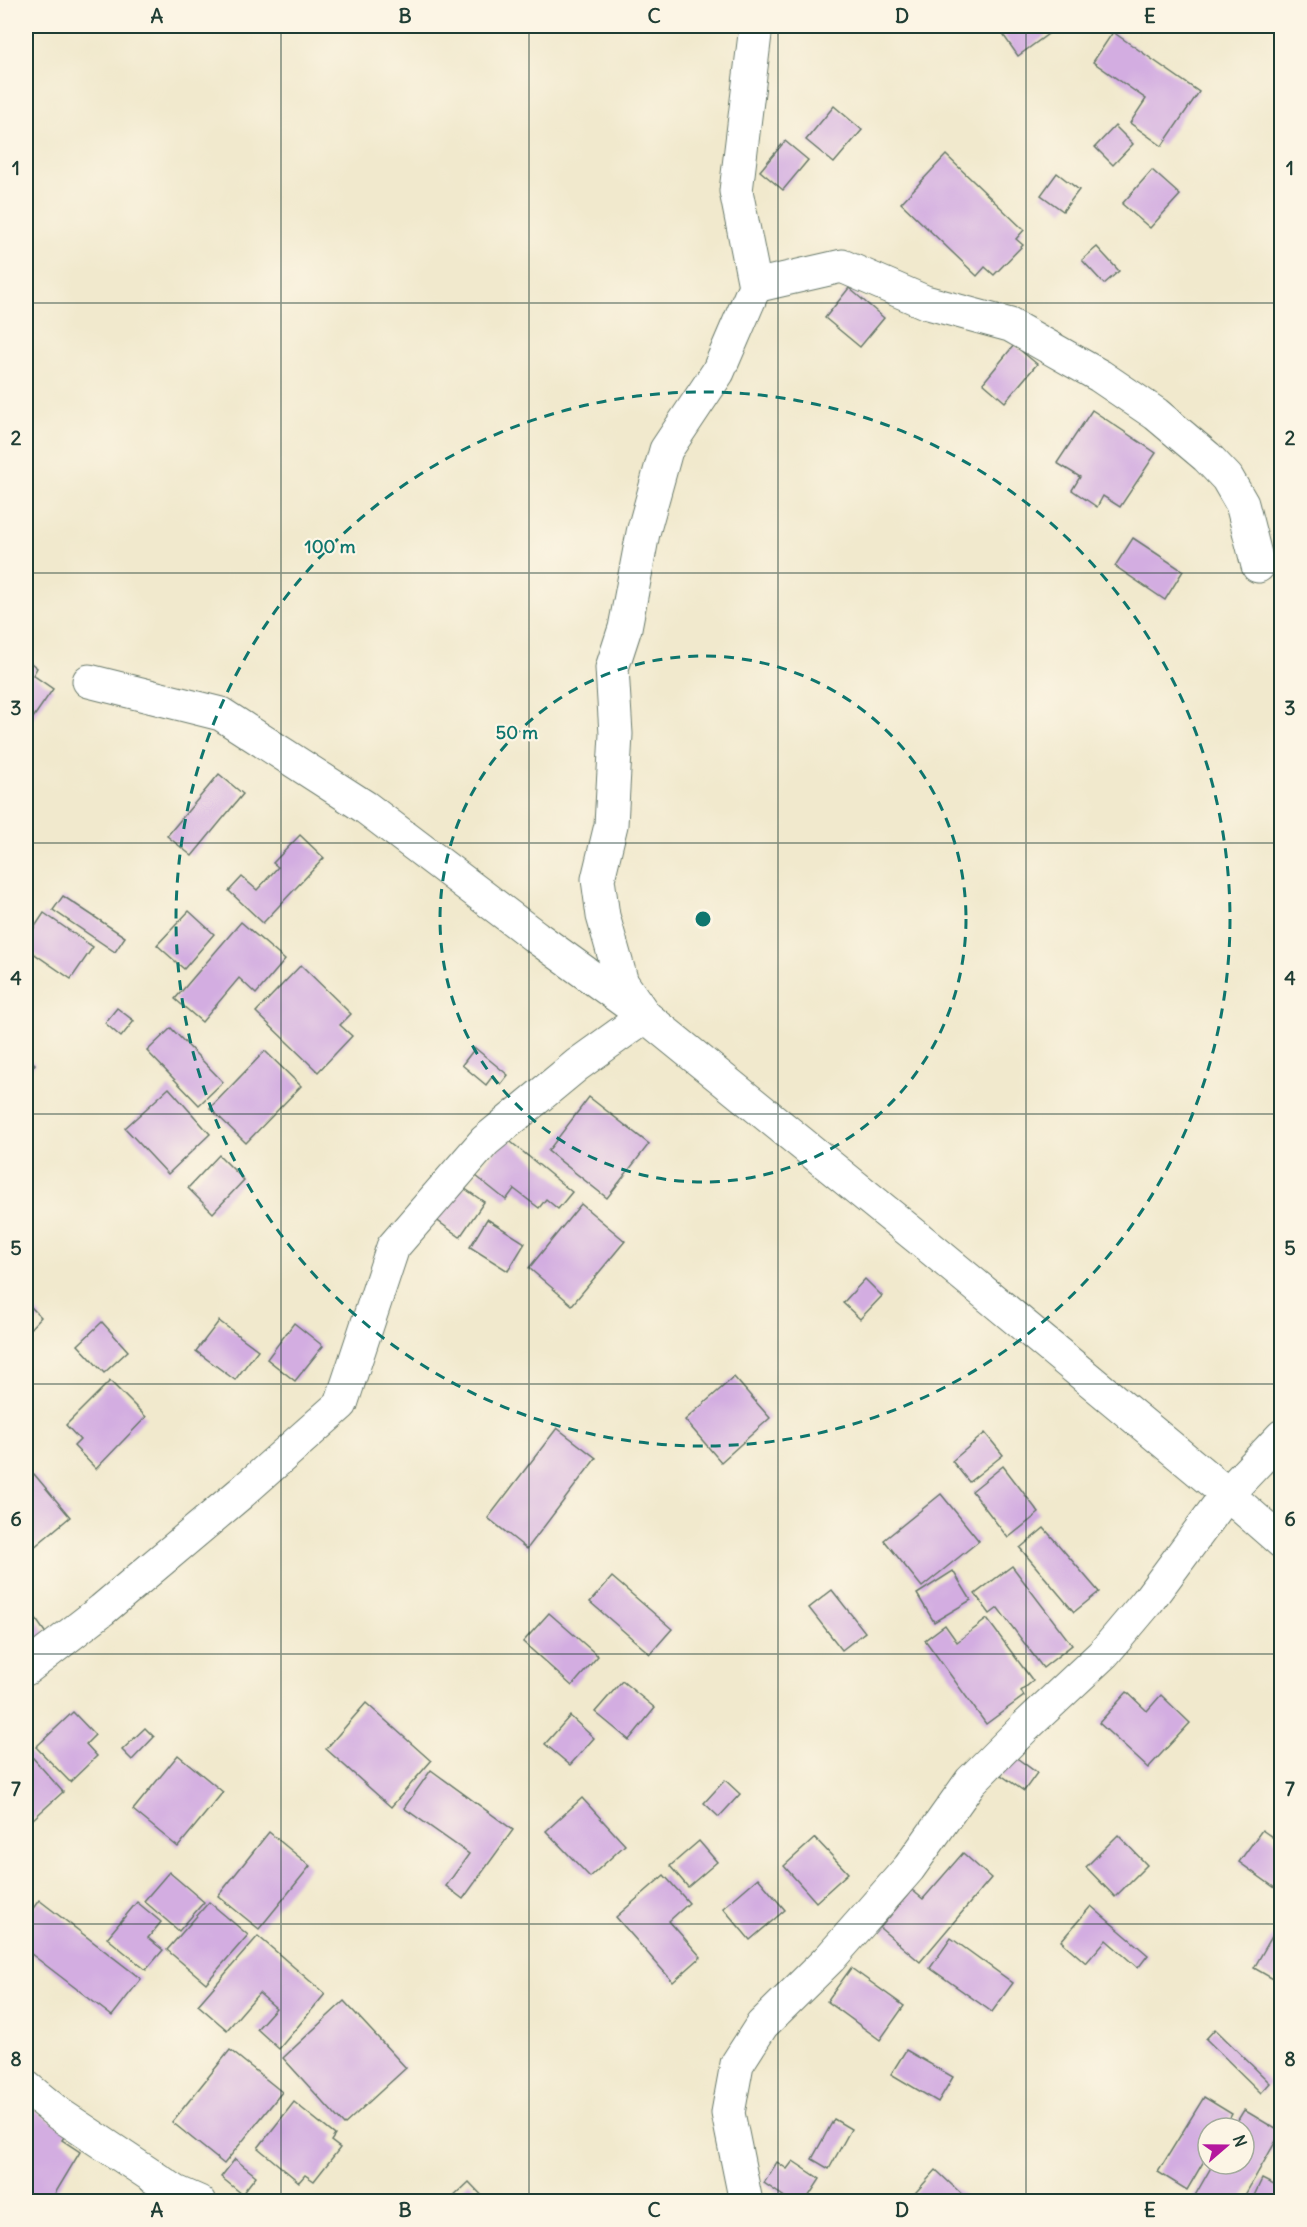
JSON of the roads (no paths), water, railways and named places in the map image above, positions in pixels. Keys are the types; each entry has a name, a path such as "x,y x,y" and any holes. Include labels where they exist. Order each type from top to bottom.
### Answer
{"street":[{"path":"645,1016 622,983 603,916 598,879 611,825 616,734 612,668 625,628 643,533 666,450 718,372 755,286 736,191 756,26"},
{"path":"755,286 842,266 925,302 1010,325 1100,376 1156,414 1207,456 1227,478 1242,504 1258,566"},
{"path":"89,681 221,714 365,807 536,937 645,1016 933,1250 1227,1494 1281,1542"},
{"path":"26,1669 102,1610 232,1501 341,1404 393,1247 485,1141 577,1065 645,1016"},
{"path":"746,2202 728,2113 737,2064 762,2025 830,1958 909,1868 971,1781 1104,1653 1147,1602 1227,1494 1281,1436"},
{"path":"26,2087 60,2114 166,2185 198,2202"}]}
